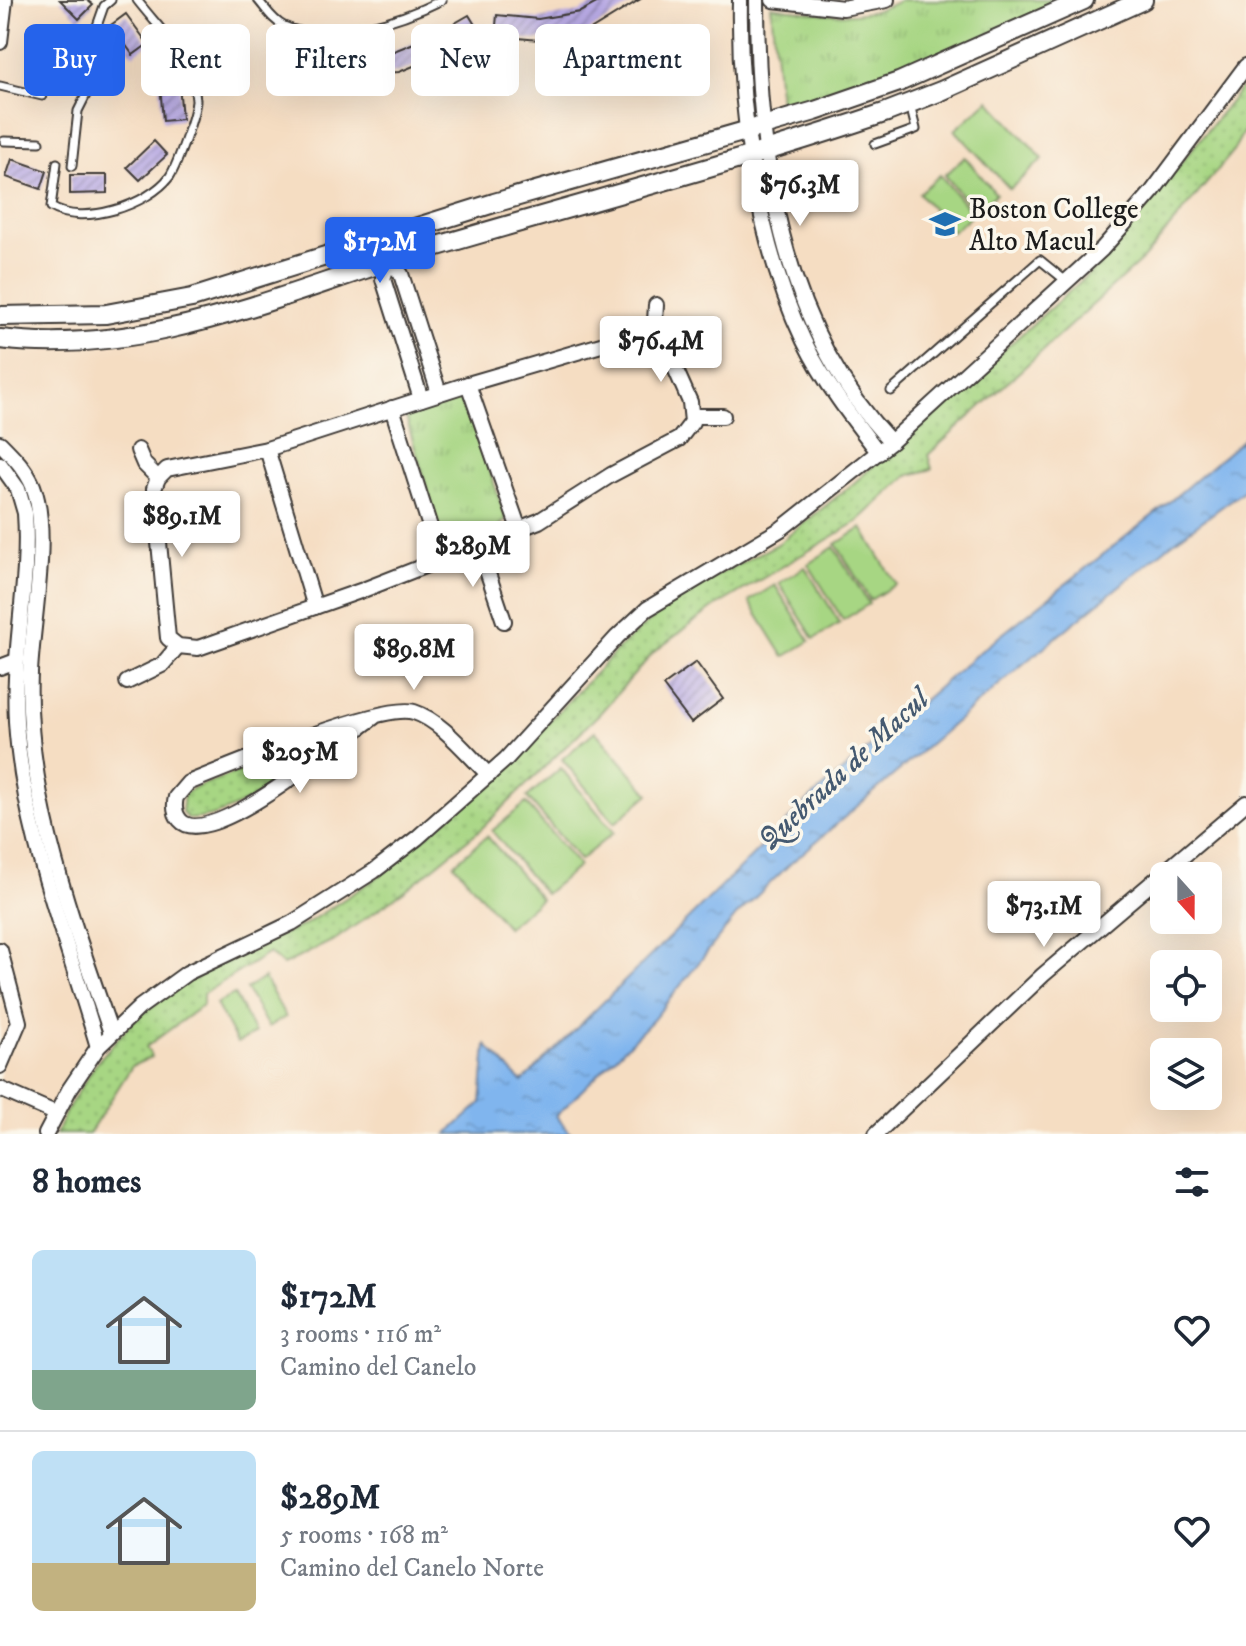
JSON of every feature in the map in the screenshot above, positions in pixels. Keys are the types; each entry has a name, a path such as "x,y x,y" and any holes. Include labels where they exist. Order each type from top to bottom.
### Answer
{"street":[{"path":"0,42 5,0"},
{"path":"740,0 768,239 790,308 822,374 879,453"},
{"path":"756,127 757,0"},
{"path":"773,0 843,8 887,0"},
{"path":"0,316 76,317 164,305 899,82 1084,0"},
{"path":"0,339 87,343 152,335 201,322 389,260 760,151 910,103 1143,0"},
{"path":"46,1134 55,1113 98,1047 111,1033 187,973 292,923 349,888 417,838 489,775 647,609 781,529 879,453 1068,283 1152,192 1246,66"},
{"path":"760,151 780,227 812,321 836,369 891,442"},
{"path":"381,237 389,260 401,274 439,393"},
{"path":"389,260 383,279 421,399"},
{"path":"654,337 656,305"},
{"path":"642,333 654,337 667,350 693,416 690,429 679,439 611,475 549,516 519,529 205,646 178,646 168,638 162,550 154,497 158,478 175,466 267,449 439,393 642,333"},
{"path":"468,384 519,529"},
{"path":"392,408 440,558"},
{"path":"693,416 723,416"},
{"path":"0,443 28,476 38,506 30,678 36,772 45,817 111,1033"},
{"path":"267,449 315,607"},
{"path":"138,450 144,464 158,478"},
{"path":"0,464 18,489 25,513 15,690 20,760 30,816 98,1047"},
{"path":"478,544 504,621"},
{"path":"127,682 162,665 178,646"},
{"path":"0,667 16,661"},
{"path":"0,683 15,690"},
{"path":"374,717 274,790 212,825 194,828 183,823 176,813 176,797 188,783 374,717 403,710 420,715 489,775"},
{"path":"876,1134 1043,975 1246,803"},
{"path":"0,950 19,1022 17,1036 0,1066"},
{"path":"0,1089 55,1113"}],"lane":[{"path":"98,24 104,6 111,0"},
{"path":"57,163 51,207 84,214 140,199 171,174 196,97 185,59 137,0"},
{"path":"258,0 283,26 329,30 393,22 442,0"},
{"path":"0,86 24,92"},
{"path":"72,166 78,111 86,96"},
{"path":"875,144 916,129 910,103"},
{"path":"4,141 40,142"},
{"path":"891,391 1040,260 1068,283"}],"green space":[{"path":"900,0 1069,0 898,75 781,115 771,6 853,14 869,12"},
{"path":"1246,82 1246,127 1232,153 1144,258 928,455 932,469 907,476 857,522 713,608 654,652 600,713 482,828 407,889 336,939 283,965 269,953 203,994 203,1005 146,1047 152,1057 132,1066 89,1134 56,1134 66,1111 97,1062 133,1021 173,990 239,953 304,925 375,879 492,781 624,643 661,611 721,573 778,544 854,483 1099,265"},
{"path":"989,100 1043,159 1010,189 955,130"},
{"path":"965,157 996,194 975,212 945,175"},
{"path":"940,175 973,214 952,232 919,193"},
{"path":"456,395 463,396 467,403 506,519 498,528 453,545 441,536 405,414"},
{"path":"862,528 896,584 870,600 836,544"},
{"path":"834,547 869,604 843,620 808,564"},
{"path":"805,567 840,623 814,639 779,583"},
{"path":"775,585 810,641 784,657 749,601"},
{"path":"595,731 649,794 615,823 562,759"},
{"path":"316,743 317,750 240,805 206,817 188,819 182,812 184,794 194,788"},
{"path":"561,768 614,832 580,860 527,797"},
{"path":"526,803 579,866 545,894 492,831"},
{"path":"487,836 541,899 507,927 454,864"},
{"path":"264,978 286,1017 268,1027 246,989"},
{"path":"234,994 255,1033 237,1043 216,1004"}],"water":[{"path":"1246,437 1246,489 1171,544 1022,665 790,864 736,916 653,1020 556,1116 571,1134 447,1134 481,1103 486,1045 522,1082 810,799 977,654 1162,508"}],"building":[{"path":"60,0 87,0 93,5 79,19"},
{"path":"602,0 639,0 600,24 535,24 535,40 519,38 519,24 496,24 497,15 538,19 580,12"},
{"path":"126,14 141,34 141,49 133,55 125,44 125,24 112,24"},
{"path":"469,15 474,24 453,24"},
{"path":"411,44 411,67 395,72 395,51"},
{"path":"161,96 180,96 182,119 163,121"},
{"path":"154,141 167,155 140,180 127,167"},
{"path":"12,159 47,171 41,189 6,177"},
{"path":"70,175 107,175 107,193 70,194"},
{"path":"696,662 723,699 691,723 663,686"}],"place":[{"name":"Boston College Alto Macul","path":"945,224"}],"water label":[{"name":"Quebrada de Macul","path":"843,769"}]}
